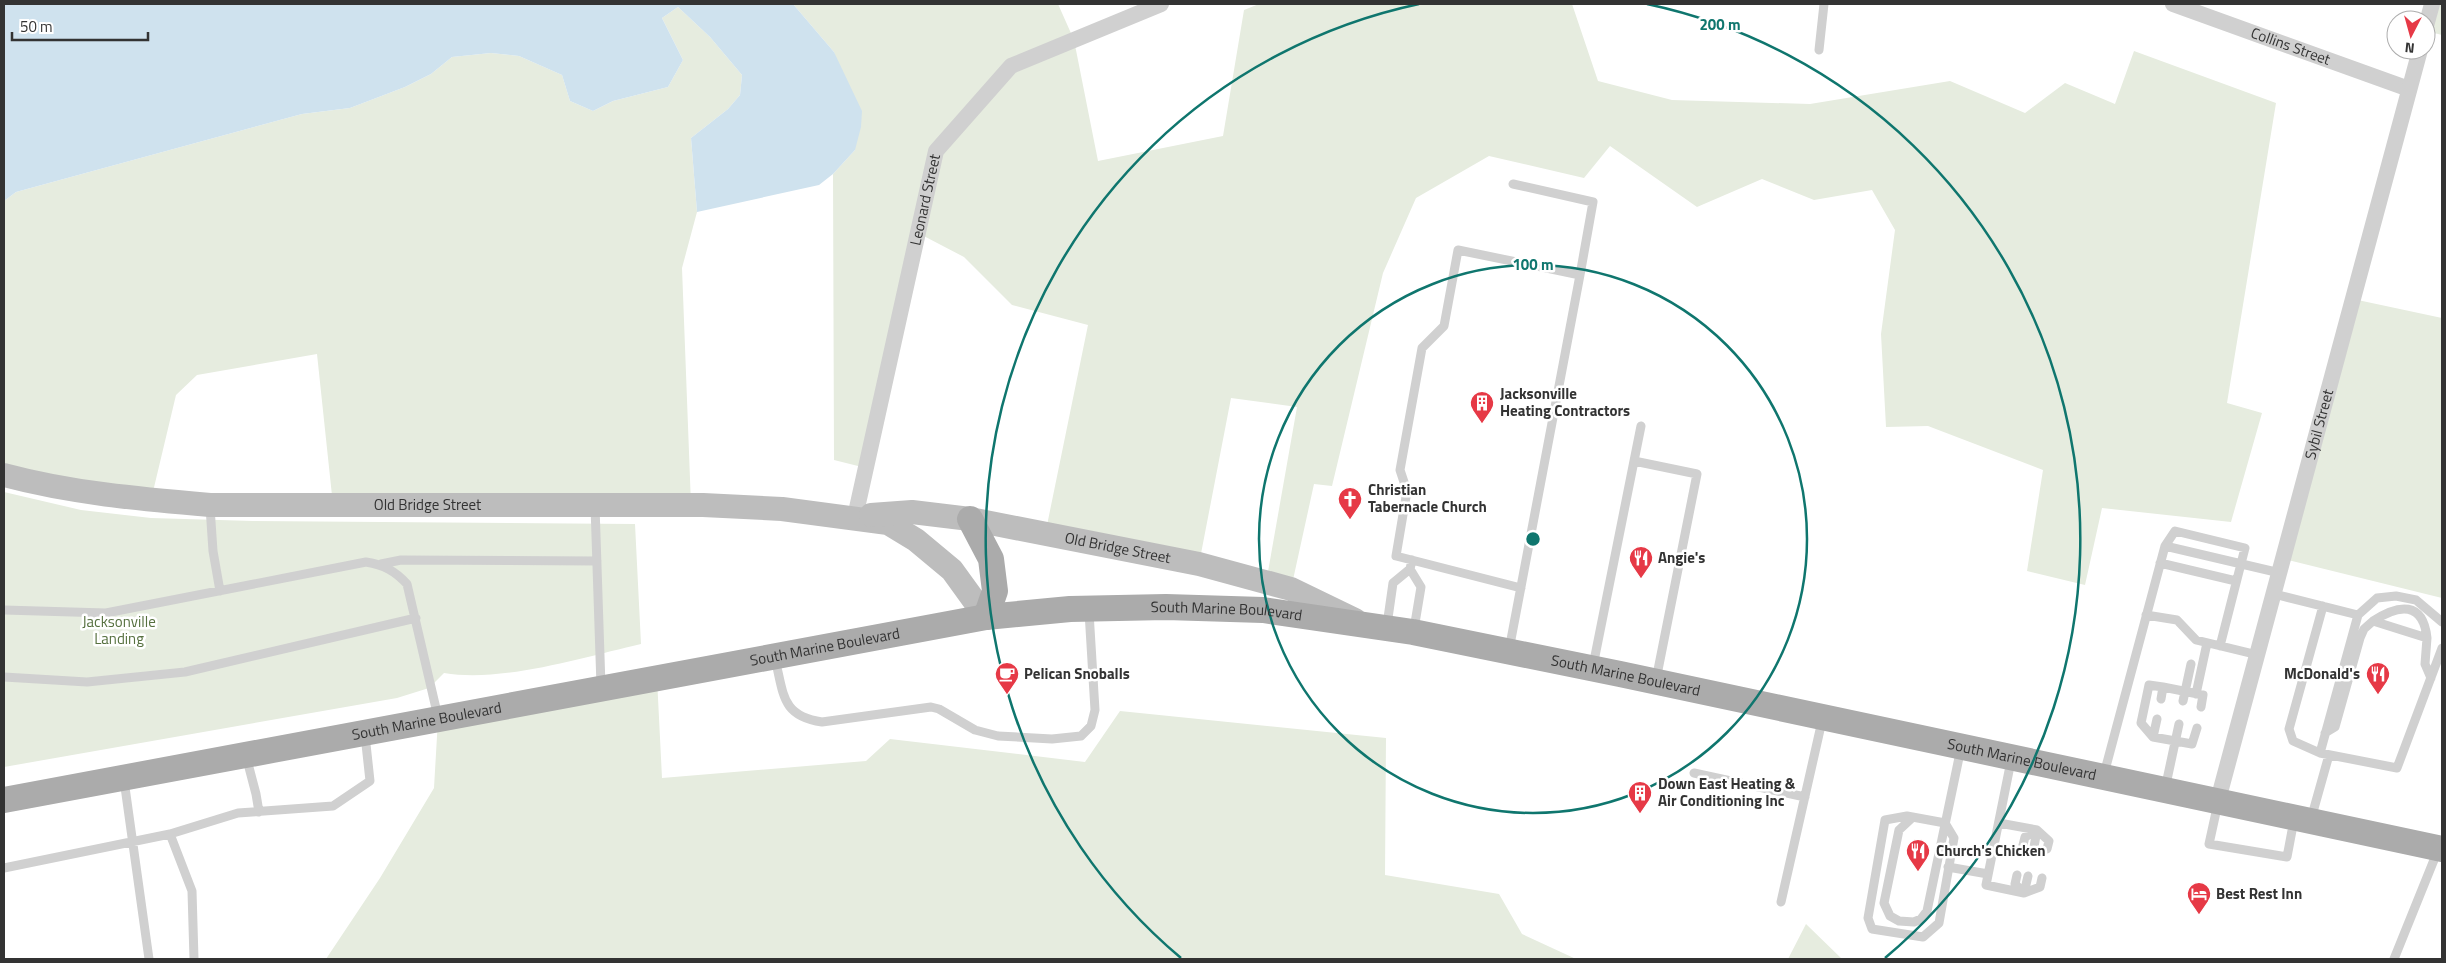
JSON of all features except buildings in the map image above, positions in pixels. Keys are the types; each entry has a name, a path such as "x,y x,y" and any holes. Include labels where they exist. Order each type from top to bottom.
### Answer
{"main road":[{"name":"Old Bridge Street","path":"4,475 43,485 91,492 210,505 703,505 782,509 855,517 888,522 916,540 952,570 986,617"},
{"name":"Old Bridge Street","path":"855,517 912,512 970,519 1199,564 1291,589 1378,628"},
{"path":"970,519 991,559 995,591 986,617"},
{"name":"South Marine Boulevard","path":"4,800 986,617 1088,608 1166,607 1264,610 1413,632 2303,819 2441,845"}],"street":[{"name":"Leonard Street","path":"855,517 936,151 1011,66 1161,4"},
{"name":"Collins Street","path":"2173,4 2409,89"},
{"name":"Sybil Street","path":"2218,800 2417,60"}],"lane":[{"path":"1819,50 1824,4"},
{"path":"1509,652 1593,202 1513,184"},
{"path":"1521,588 1411,565 1396,556 1407,491 1400,470 1422,348 1444,326 1458,250 1580,275"},
{"path":"1592,669 1641,426"},
{"path":"1634,461 1697,474 1655,682"},
{"path":"210,505 213,551 220,591"},
{"path":"595,505 601,689"},
{"path":"2103,776 2164,546 2175,531 2245,548 2220,646"},
{"path":"2164,546 2280,573"},
{"path":"4,610 106,613 366,562 381,564 401,560 597,561"},
{"path":"381,564 395,572 407,584 438,719"},
{"path":"2160,564 2236,581"},
{"path":"1378,628 1393,583 1411,565"},
{"path":"1411,565 1421,587 1413,632"},
{"path":"2274,594 2358,615"},
{"path":"2218,800 2209,844 2287,858 2303,819 2324,754 2325,733 2358,615 2377,598 2396,596 2416,600 2442,622"},
{"path":"2323,606 2289,729 2293,741 2324,754 2398,768 2442,648"},
{"path":"774,657 788,706 804,720 822,722 931,707 939,708 975,730 998,736 1052,739 1081,736 1091,726 1095,710 1088,608"},
{"path":"2325,733 2335,727 2360,638 2364,630 2388,611 2398,608 2412,610 2422,616 2426,624 2427,638 2425,664 2431,678"},
{"path":"2146,614 2177,620 2195,644 2207,643 2258,655"},
{"path":"4,678 87,682 185,672 416,618"},
{"path":"2373,621 2427,638"},
{"path":"2196,694 2207,643"},
{"path":"2184,696 2191,664"},
{"path":"2196,728 2192,744 2153,737 2141,723 2149,685 2163,687 2184,696 2203,695 2201,707"},
{"path":"2161,699 2163,687"},
{"path":"1781,902 1823,718"},
{"path":"2153,737 2157,719"},
{"path":"2165,789 2179,724"},
{"path":"4,868 132,840 170,834 238,813 333,806 370,781 365,732"},
{"path":"1913,817 1899,830 1884,903 1890,916 1899,921 1914,922 1921,919 1927,911 1962,747"},
{"path":"246,755 259,812"},
{"path":"2012,758 1986,885 2024,893 2040,887 2042,878"},
{"path":"1694,773 1805,797"},
{"path":"124,777 149,959"},
{"path":"1907,816 1945,823 1954,838 1939,923 1923,937 1872,929 1868,918 1885,820 1907,816"},
{"path":"1999,823 2037,830 2049,841 2047,849"},
{"path":"2023,845 2025,837 2037,830"},
{"path":"2034,847 2037,830"},
{"path":"170,834 192,892 194,959"},
{"path":"2396,959 2441,845"},
{"path":"1948,867 1988,874"},
{"path":"2017,875 2015,884 2024,893"},
{"path":"2024,893 2028,876"}],"green space":[{"path":"793,4 1058,4 1074,40 1098,161 1223,136 1244,10 1259,4 1572,4 1598,81 1672,100 1810,104 1950,81 2025,113 2065,83 2115,104 2134,51 2276,103 2227,403 2262,413 2231,522 2102,508 2085,585 2027,571 2043,470 1928,426 1886,427 1881,334 1895,230 1872,190 1814,200 1762,179 1697,207 1610,146 1584,178 1489,156 1416,198 1383,273 1332,486 1314,484 1291,589 1266,583 1297,407 1231,398 1199,564 1045,535 1088,325 1012,305 964,257 918,233 866,468 834,460 833,174 855,150 834,52"},
{"path":"2432,4 2442,4 2442,35 2436,34 2436,10 2431,10"},
{"path":"678,7 710,37 742,75 740,95 728,109 691,138 697,212 682,268 691,505 333,505 317,354 197,375 176,395 151,500 4,475 4,201 16,192 302,114 350,108 405,87 431,74 452,57 491,53 519,56 562,75 570,101 593,111 613,101 668,87 683,60 662,18"},
{"path":"2353,299 2442,318 2442,598 2284,559"},
{"name":"Jacksonville Landing","path":"4,492 81,510 151,518 253,521 635,524 641,644 569,662 517,672 491,675 444,673 429,688 397,698 4,767"},
{"path":"657,678 662,778 866,761 890,739 1085,762 1120,711 1386,738 1385,875 1499,894 1522,934 1576,959 326,959 380,878 434,788 438,719"},
{"path":"1806,924 1842,959 1788,959"}],"water":[{"path":"4,4 793,4 834,52 862,111 861,127 855,150 833,174 819,185 697,212 691,138 728,109 740,95 742,75 710,37 678,7 662,18 683,60 668,87 613,101 593,111 570,101 562,75 519,56 491,53 452,57 431,74 405,87 350,108 302,114 16,192 4,201"}],"place":[{"name":"Jacksonville Heating Contractors","path":"1482,424"},
{"name":"Christian Tabernacle Church","path":"1350,520"},
{"name":"Angie's","path":"1641,579"},
{"name":"Pelican Snoballs","path":"1007,695"},
{"name":"McDonald's","path":"2378,695"},
{"name":"Down East Heating & Air Conditioning Inc","path":"1640,814"},
{"name":"Church's Chicken","path":"1918,872"},
{"name":"Best Rest Inn","path":"2199,915"}]}
